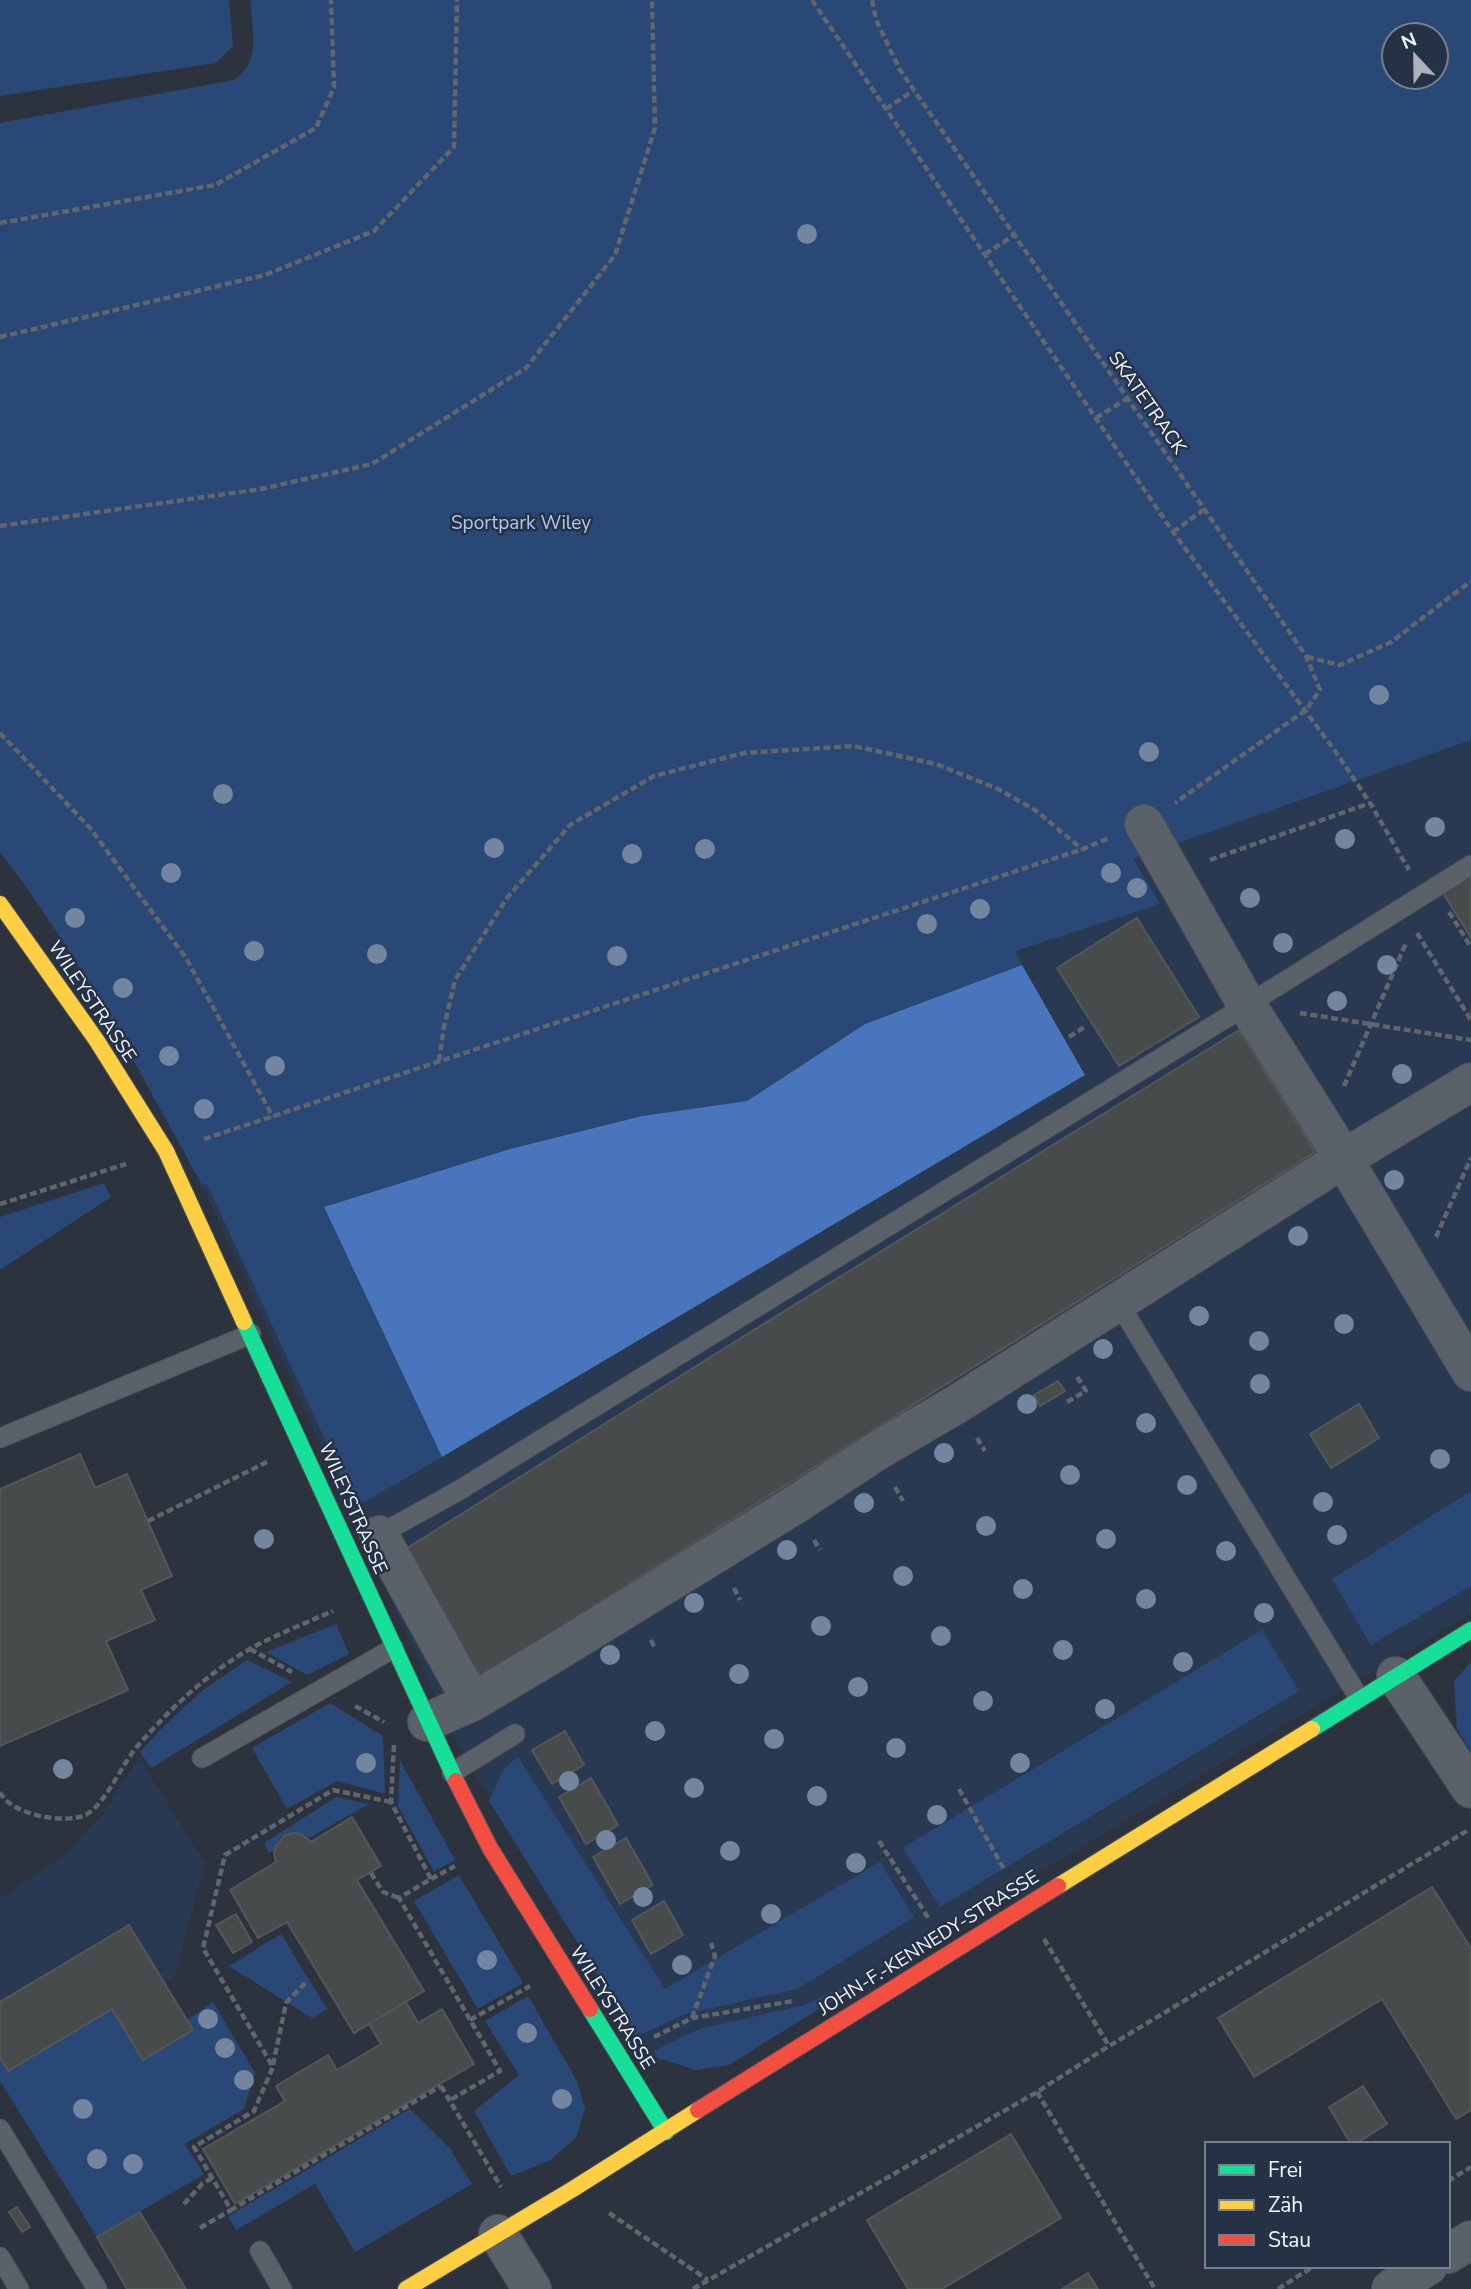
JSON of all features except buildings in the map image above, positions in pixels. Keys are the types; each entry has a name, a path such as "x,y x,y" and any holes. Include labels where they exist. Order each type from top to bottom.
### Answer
{"street":[{"path":"1144,824 1247,1005 1334,1143 1471,1372"},
{"name":"WILEYSTRASSE","path":"0,904 97,1041 166,1151 251,1334 364,1542 394,1648 410,1731 452,1773 490,1848 666,2132"},
{"path":"410,1731 472,1702 793,1506 1118,1302 1334,1143 1471,1082"},
{"path":"364,1542 472,1702"},
{"name":"JOHN-F.-KENNEDY-STRASSE","path":"407,2289 666,2132 1024,1906 1471,1630"},
{"path":"1396,1676 1471,1789"},
{"path":"509,2227 532,2289"},
{"path":"1450,2253 1471,2240"},
{"path":"1391,2289 1425,2268"}],"lane":[{"path":"364,1542 469,1484 1471,865"},
{"path":"1118,1302 1359,1698"},
{"path":"0,1438 251,1334"},
{"path":"202,1758 394,1648"},
{"path":"452,1773 515,1734"},
{"path":"0,2129 97,2289"},
{"path":"260,2251 282,2289"},
{"path":"0,2257 19,2289"}],"path":[{"path":"0,223 215,185 316,128 334,87 331,0"},
{"path":"0,337 265,275 374,231 454,147 457,0"},
{"path":"0,526 261,489 372,464 526,368 615,255 654,128 652,0"},
{"path":"812,0 1173,532 1306,710 1429,892 1471,947"},
{"name":"SKATETRACK","path":"872,0 876,20 900,71 1016,234 1307,656 1320,690 1306,710"},
{"path":"886,109 914,90"},
{"path":"985,254 1016,234"},
{"path":"1096,418 1128,397"},
{"path":"1173,532 1205,509"},
{"path":"1307,656 1340,665 1391,642 1471,581"},
{"path":"0,1204 1083,849 1144,824 1306,710"},
{"path":"0,733 90,828 187,958 272,1117"},
{"path":"439,1061 455,980 507,898 570,825 654,776 744,753 854,746 936,764 998,789 1035,810 1083,849"},
{"path":"1172,873 1370,803"},
{"path":"1334,1143 1371,1024 1413,926 1471,1020"},
{"path":"1247,1005 1471,1040"},
{"path":"1069,1037 1086,1026"},
{"path":"1416,1281 1471,1158"},
{"path":"148,1521 274,1459"},
{"path":"892,1480 903,1501"},
{"path":"0,1792 3,1800 29,1814 66,1819 86,1815 99,1803 132,1751 171,1709 208,1676 250,1649 338,1608"},
{"path":"399,1898 431,1879 391,1802 410,1731"},
{"path":"959,1789 1024,1906 1109,2046"},
{"path":"273,2067 203,1948 225,1855 333,1790 391,1802"},
{"path":"694,2289 1037,2092 1471,1828"},
{"path":"879,1841 930,1918 919,1926"},
{"path":"371,1872 383,1892 399,1898 500,2071 450,2100"},
{"path":"692,2018 715,1956 711,1943"},
{"path":"470,2020 564,1968"},
{"path":"231,2210 194,2147 254,2111 273,2067 286,2003 307,1981"},
{"path":"619,2056 692,2018 802,2000"},
{"path":"200,2228 441,2085 509,2227"},
{"path":"1037,2092 1155,2289"},
{"path":"1450,2180 1471,2167"},
{"path":"184,2203 202,2184 212,2178"},
{"path":"573,2189 708,2280"},
{"path":"1278,2289 1311,2268"}],"shaded area":[{"path":"1471,740 1471,1613 717,2066 651,2059 459,1748 202,1185"},
{"path":"1022,965 1085,1075 442,1457 324,1207 510,1149 642,1116 747,1101 865,1024"},
{"path":"139,1758 205,1863 174,1977 165,1984 193,2030 143,2060 112,2009 8,2071 0,2057 0,1899 62,1857 101,1817"}],"green space":[{"path":"0,0 229,0 233,46 216,63 0,96"},
{"name":"Sportpark Wiley","path":"250,0 1471,0 1471,740 1133,859 1160,904 1015,951 1022,965 865,1024 747,1101 642,1116 510,1149 324,1207 442,1457 356,1507 207,1184 202,1185 82,973 29,891 0,852 0,123 234,80 249,64 253,33"},
{"path":"104,1183 111,1197 0,1270 0,1217"},
{"path":"1471,1491 1471,1586 1371,1645 1332,1579"},
{"path":"336,1624 349,1654 307,1675 266,1652"},
{"path":"1262,1630 1299,1691 940,1907 903,1848"},
{"path":"247,1660 292,1682 151,1768 140,1752 203,1690"},
{"path":"1471,1662 1471,1752 1457,1729 1454,1681"},
{"path":"330,1703 383,1736 385,1794 337,1781 287,1809 252,1748"},
{"path":"518,1757 665,1989 880,1862 914,1917 797,1989 685,2014 636,2037 489,1801 504,1768"},
{"path":"400,1760 455,1860 434,1872 398,1806"},
{"path":"336,1797 369,1804 309,1838 293,1833 283,1836 269,1853 264,1843"},
{"path":"459,1875 523,1983 478,2009 414,1901"},
{"path":"281,1934 327,2009 312,2018 229,1966"},
{"path":"847,1984 851,1989 729,2065 696,2070 658,2058 654,2051 699,2029 805,2005"},
{"path":"528,1996 577,2081 585,2108 577,2136 551,2160 511,2176 474,2111 519,2075 485,2021"},
{"path":"213,2002 255,2073 244,2109 185,2144 204,2174 97,2237 0,2081 0,2057 9,2071 112,2009 143,2060 187,2020"},
{"path":"410,2109 449,2147 472,2184 355,2252 315,2184 236,2230 228,2216"}],"traffic: fast":[{"path":"244,1322 456,1781"},
{"path":"1312,1729 1471,1630"},
{"path":"590,2009 666,2132"}],"traffic: slow":[{"path":"0,904 97,1041 166,1151 244,1322"},
{"path":"1058,1886 1312,1729"},
{"path":"406,2289 698,2110"}],"traffic: jam":[{"path":"456,1781 490,1848 590,2009"},
{"path":"698,2110 1058,1886"}]}
